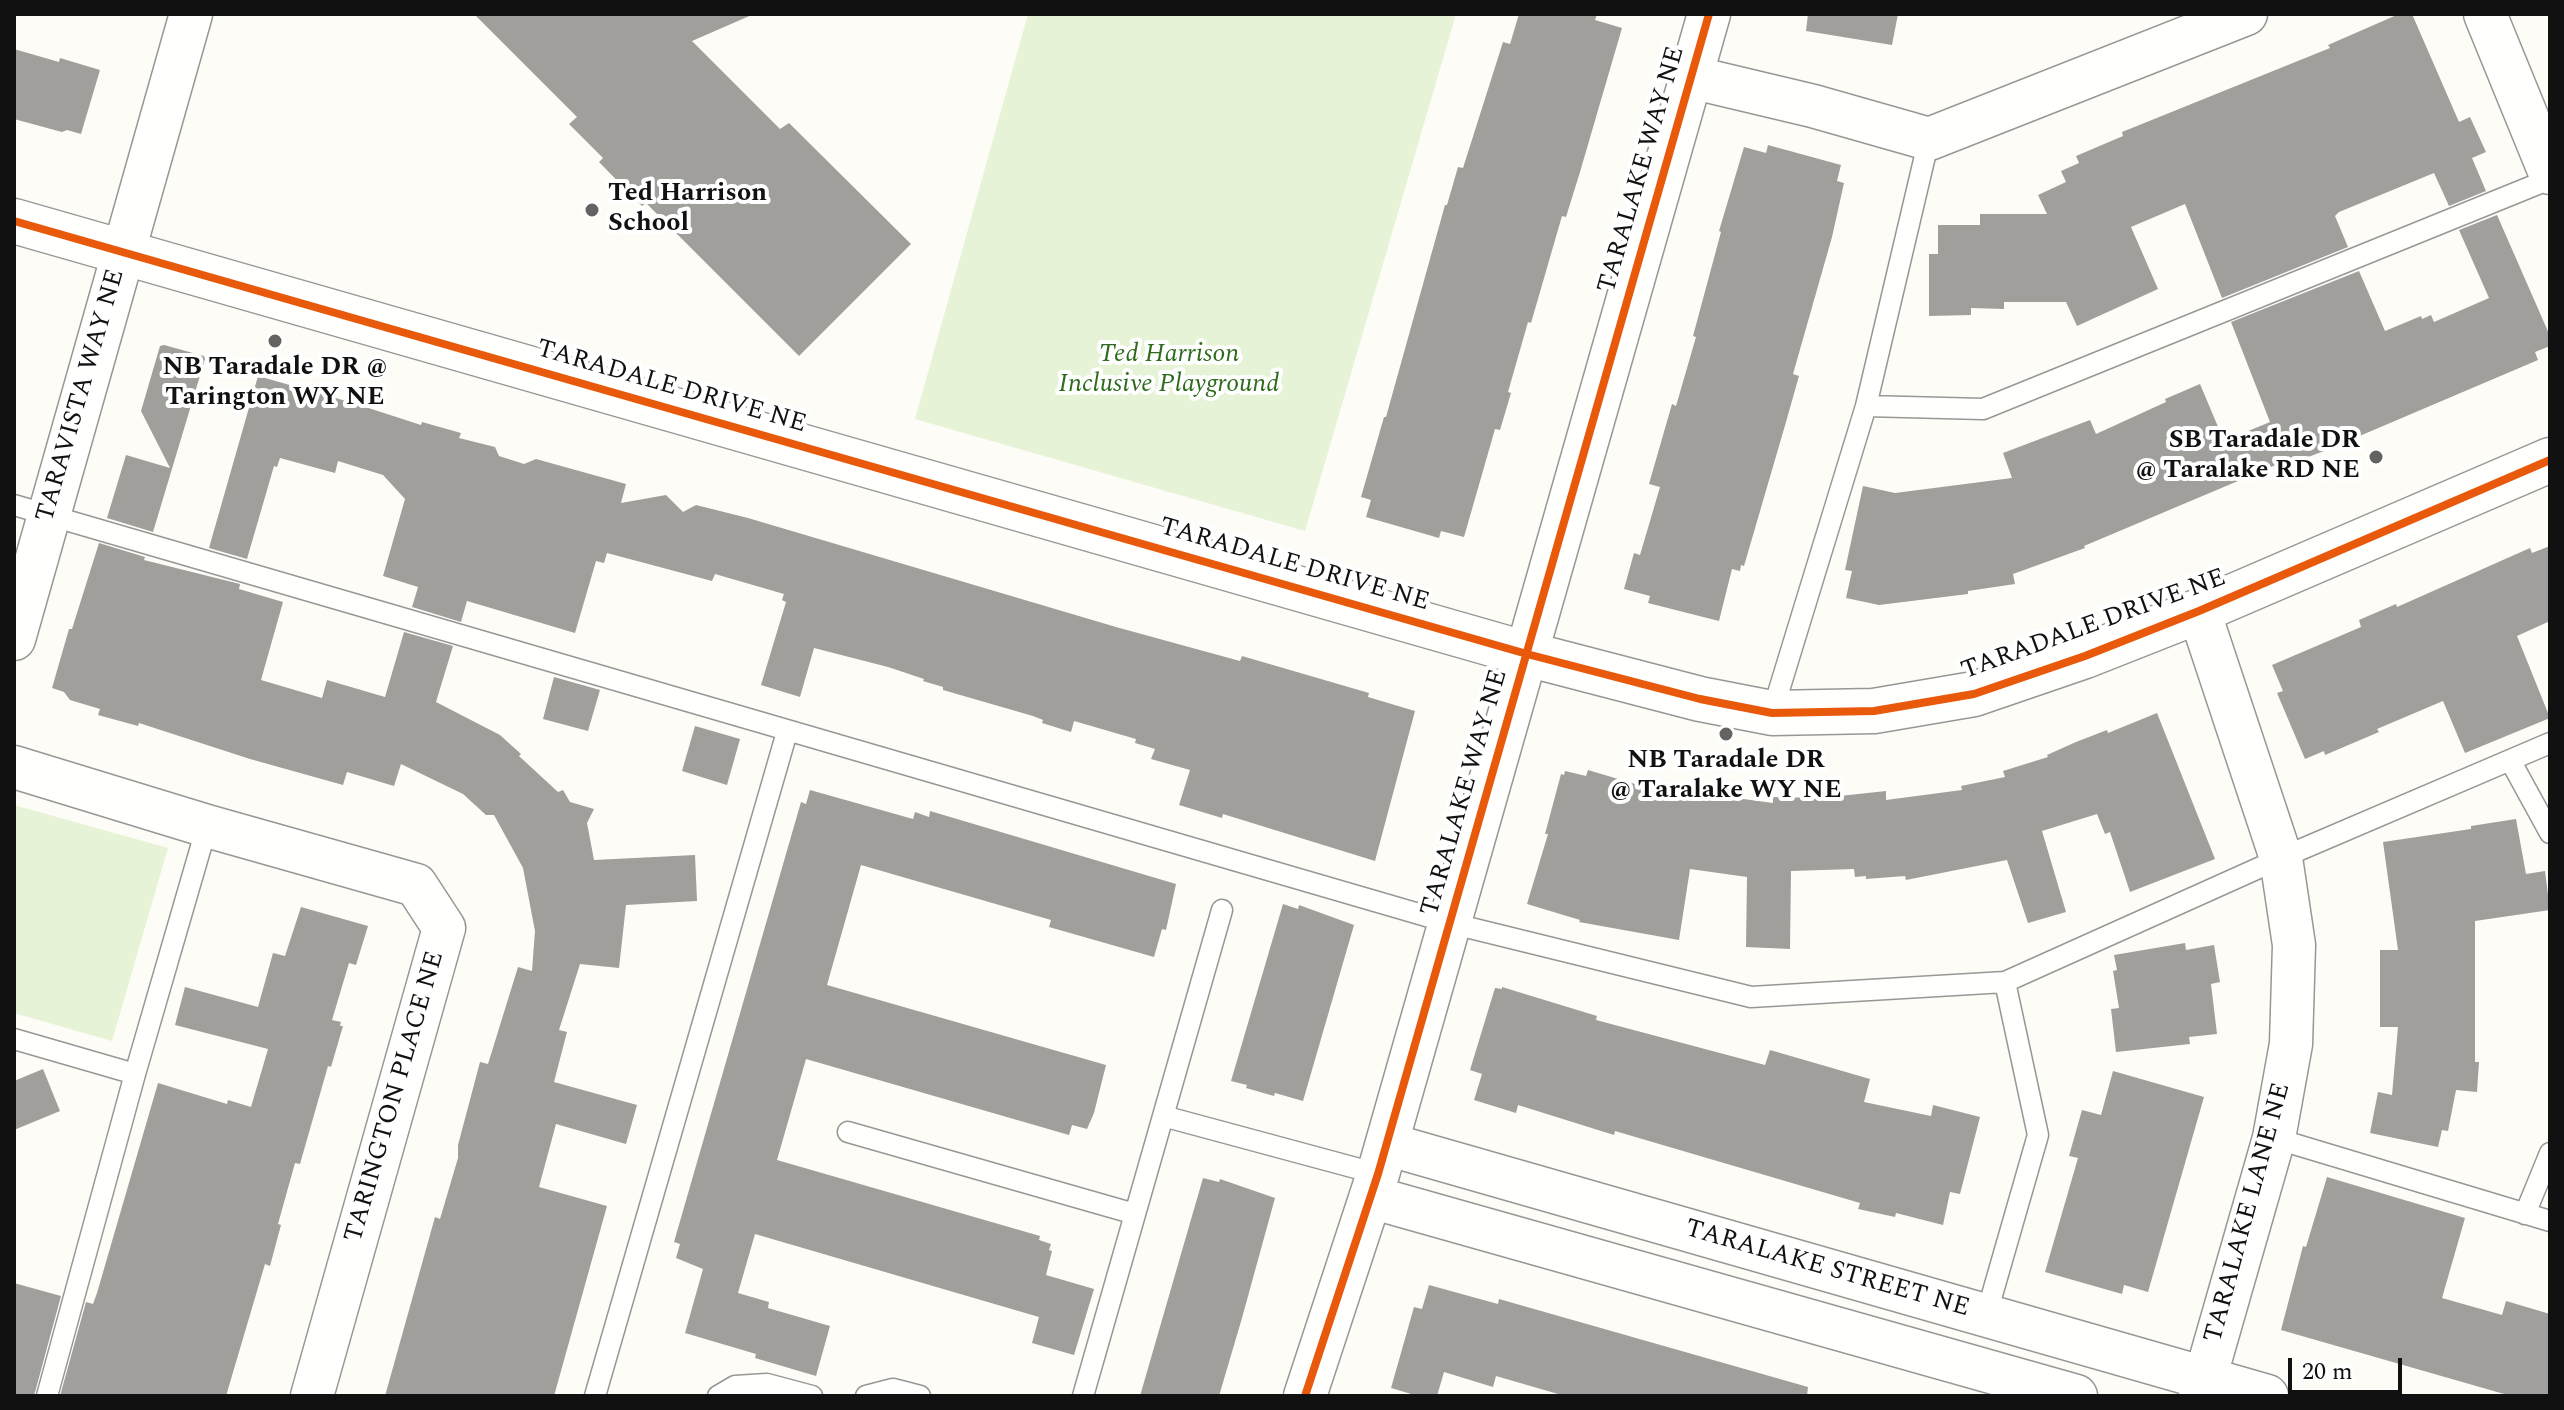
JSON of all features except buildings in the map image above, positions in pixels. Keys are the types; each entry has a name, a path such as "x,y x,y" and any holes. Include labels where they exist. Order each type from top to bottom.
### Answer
{"street":[{"name":"TARAVISTA WAY NE","path":"14,639 31,509 123,252 191,14"},
{"name":"TARALAKE WAY NE","path":"1305,1396 1378,1171 1709,14"},
{"path":"1691,77 1813,106 1929,139 2246,14"},
{"path":"2485,14 2550,173"},
{"name":"TARADALE DRIVE NE","path":"14,221 1527,654 1700,699 1772,713 1874,711 1974,694 2085,656 2199,611 2550,460"},
{"name":"TARALAKE LANE NE","path":"2199,611 2281,858 2294,945 2291,1044 2274,1138 2203,1388"},
{"name":"TARINGTON PLACE NE","path":"14,767 416,885 444,928 312,1396"},
{"name":"TARALAKE STREET NE","path":"1378,1171 1986,1316 2203,1388 2267,1396"},
{"name":"TARALAKE STREET NE","path":"1378,1171 2076,1396"}],"lane":[{"path":"1772,713 1866,406 1929,139"},
{"path":"1866,406 1983,409 2550,179"},
{"path":"31,509 1450,923 1751,997 2005,982 2281,858 2550,743"},
{"path":"595,1396 787,732"},
{"path":"2510,760 2550,833"},
{"path":"47,1396 207,826"},
{"path":"1083,1396 1222,910"},
{"path":"1986,1316 2038,1135 2005,982"},
{"path":"14,1039 135,1074"},
{"path":"1163,1116 1378,1171"},
{"path":"848,1132 1135,1214"},
{"path":"2274,1138 2550,1221"},
{"path":"2525,1214 2550,1153"},
{"path":"718,1396 735,1386 767,1384 812,1396"},
{"path":"866,1396 893,1389 920,1396"}],"green space":[{"name":"Ted Harrison Inclusive Playground","path":"1028,14 1456,14 1305,531 915,419"},
{"path":"14,805 168,848 112,1041 14,1013"}],"cycle path":[{"path":"1305,1396 1378,1174 1709,14"},
{"path":"14,221 1527,654 1700,699 1772,713 1874,711 1974,694 2085,656 2199,611 2550,460"}],"place":[{"name":"Ted Harrison School","path":"592,210"},
{"name":"NB Taradale DR @ Tarington WY NE","path":"275,341"},
{"name":"SB Taradale DR @ Taralake RD NE","path":"2376,457"},
{"name":"NB Taradale DR @ Taralake WY NE","path":"1726,734"}]}
